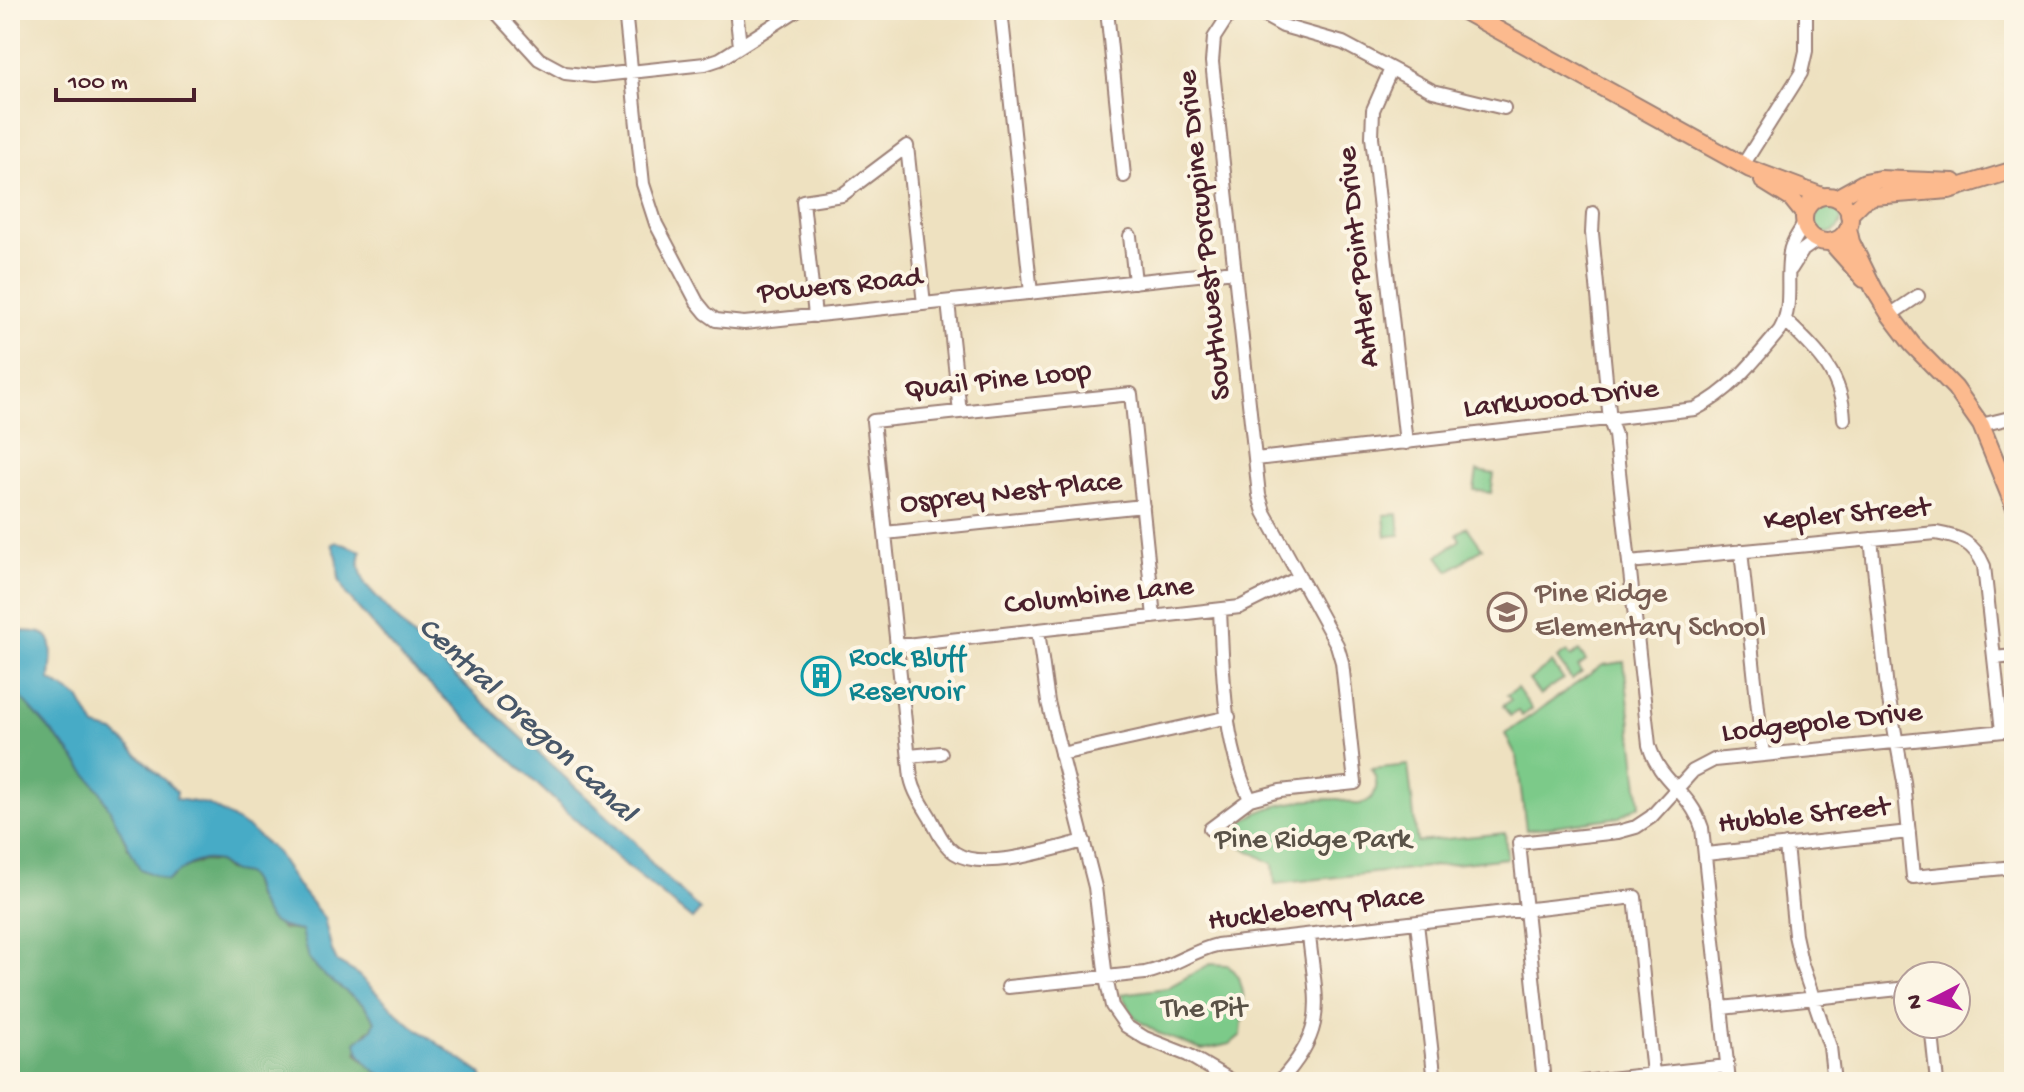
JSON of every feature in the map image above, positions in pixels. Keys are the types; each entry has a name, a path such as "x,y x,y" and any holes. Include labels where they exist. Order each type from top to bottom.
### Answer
{"main road":[{"path":"1462,10 1747,167 1843,203 1851,242 1874,289 1912,344 1955,388 1981,425 2014,506"},
{"path":"1747,167 1792,199 1804,218 1807,232 1824,241 1874,289"},
{"path":"1824,241 1843,236 1863,201 1873,196 1949,190 2014,170"},
{"path":"1804,218 1811,202 1865,182 1880,179 1968,184"}],"street":[{"path":"494,10 539,59 552,67 580,76 705,64 797,10"},
{"name":"Powers Road","path":"625,10 639,160 649,205 706,313 729,323 1235,271"},
{"path":"736,10 740,46"},
{"path":"1001,10 1031,293"},
{"path":"1107,10 1124,176"},
{"name":"Southwest Porcupine Drive","path":"1232,10 1214,38 1212,62 1259,495 1264,512 1337,645 1342,662 1355,783 1280,791 1250,799"},
{"path":"1254,10 1283,26 1343,43 1433,91 1504,108"},
{"path":"1747,167 1801,73 1806,51 1806,10"},
{"name":"Antler Point Drive","path":"1391,69 1373,110 1372,137 1406,443"},
{"path":"815,316 803,201 842,195 907,146 924,304"},
{"path":"1593,213 1592,233 1610,421 1615,435 1649,745 1660,772 1696,811 1706,854 1729,1082"},
{"path":"1804,218 1790,251 1786,321 1830,367 1839,383 1844,419"},
{"path":"1130,236 1135,282"},
{"path":"1789,272 1801,252 1824,241"},
{"path":"1890,315 1918,296"},
{"path":"948,302 960,412"},
{"name":"Larkwood Drive","path":"1256,459 1695,409 1710,402 1738,378 1786,321"},
{"name":"Quail Pine Loop","path":"1084,841 1021,856 984,859 960,856 941,838 916,793 909,756 873,421 1131,394 1154,617"},
{"path":"1981,425 2014,417"},
{"name":"Osprey Nest Place","path":"885,533 1143,506"},
{"name":"Kepler Street","path":"1629,562 1936,533 1956,536 1978,551 1984,566 1994,658 2008,731"},
{"path":"1871,539 1887,689 1904,782 1913,877 2014,867"},
{"path":"1741,551 1763,755"},
{"name":"Columbine Lane","path":"897,646 1220,610 1253,602 1300,577"},
{"path":"1210,829 1250,799 1237,769 1229,717 1220,610"},
{"path":"1038,631 1048,702 1095,887 1112,1006 1126,1026 1145,1038 1188,1055 1234,1082"},
{"path":"1994,658 2014,656"},
{"path":"1061,754 1229,717"},
{"name":"Lodgepole Drive","path":"1526,911 1519,843 1618,832 1636,827 1651,817 1693,771 1714,760 2008,731"},
{"path":"909,756 941,753"},
{"name":"Hubble Street","path":"1706,854 1909,832"},
{"path":"1786,845 1795,935 1830,1047 1834,1082"},
{"name":"Huckleberry Place","path":"1008,987 1159,970 1200,949 1217,945 1635,897 1653,1074"},
{"path":"1526,911 1544,1082"},
{"path":"1417,923 1435,1082"},
{"path":"1279,1082 1300,1060 1315,1026 1317,1007 1309,936"},
{"path":"1722,1008 1892,990"},
{"path":"1933,1040 1937,1082"},
{"path":"1582,1082 1727,1066"}],"green space":[{"path":"1827,205 1837,209 1841,219 1837,229 1827,233 1817,229 1813,219 1817,209"},
{"path":"1477,471 1494,474 1491,493 1474,490"},
{"path":"1398,514 1400,535 1386,536 1384,515"},
{"path":"1467,527 1482,548 1449,571 1438,556 1460,540 1457,534"},
{"path":"1579,651 1586,661 1578,667 1582,672 1572,680 1557,659 1567,652 1571,657"},
{"path":"1624,662 1640,805 1619,817 1526,830 1517,757 1505,734 1603,665"},
{"path":"1552,663 1563,679 1540,695 1529,680"},
{"path":"10,685 100,791 128,848 167,881 183,868 202,861 218,862 227,870 246,874 263,908 282,929 304,934 308,959 326,977 364,1005 375,1021 372,1029 366,1032 357,1053 394,1082 10,1082"},
{"path":"1517,688 1532,709 1522,716 1518,711 1510,716 1503,706 1511,700 1507,695"},
{"name":"Pine Ridge Park","path":"1408,765 1417,842 1505,833 1507,858 1275,884 1273,864 1230,840 1247,819 1275,806 1322,799 1339,799 1356,804 1366,802 1376,790 1376,779 1371,769"},
{"name":"The Pit","path":"1210,964 1228,965 1242,989 1241,1035 1230,1044 1202,1050 1158,1033 1135,1018 1121,994 1167,988"}],"water":[{"path":"337,542 361,551 359,566 365,584 417,641 635,842 654,866 700,910 692,919 617,858 404,661 346,594 339,579 332,544"},
{"path":"21,631 38,632 47,637 51,648 50,680 79,698 95,727 114,732 177,792 176,799 208,804 251,830 277,853 297,885 324,918 337,962 356,973 406,1021 481,1074 484,1082 400,1083 369,1066 360,1055 356,1042 372,1029 375,1021 364,1005 326,977 308,959 301,931 284,928 268,918 247,875 211,860 191,864 167,881 140,869 100,791 10,685 10,644 20,644"}],"place":[{"name":"Pine Ridge Elementary School","path":"1507,612"},
{"name":"Rock Bluff Reservoir","path":"821,676"}],"water label":[{"name":"Central Oregon Canal","path":"526,721"}]}
